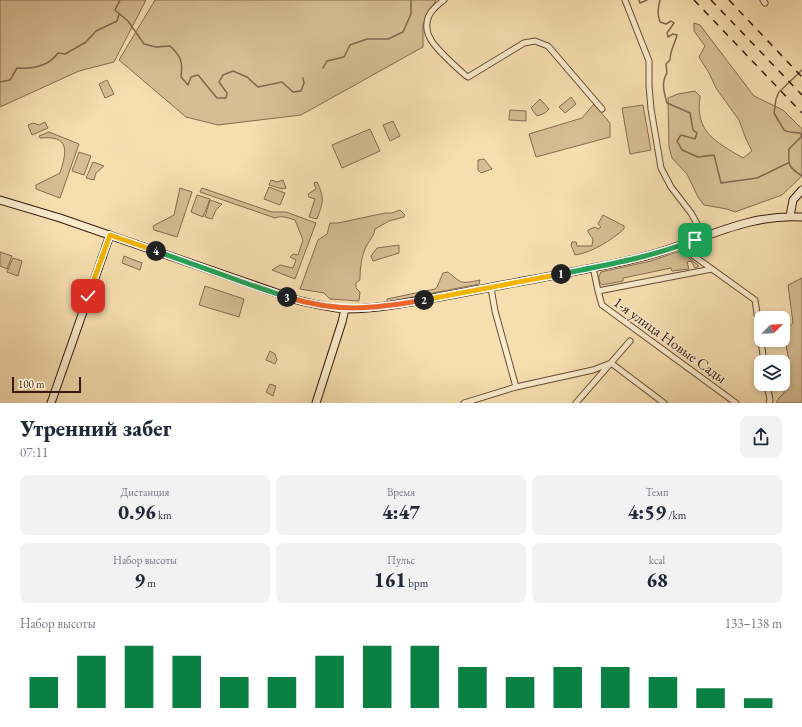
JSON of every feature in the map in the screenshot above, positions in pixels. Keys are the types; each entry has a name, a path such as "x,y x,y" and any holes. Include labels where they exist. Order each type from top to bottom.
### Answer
{"street":[{"path":"444,0 432,10 429,16 427,31 432,41 464,75 468,77 524,43 535,41 548,46 602,108"},
{"path":"625,0 649,61 651,109 662,168 671,187 691,213 701,231"},
{"path":"790,216 793,200 802,190"},
{"path":"0,200 60,218 297,300 345,309 378,308 491,288 643,257 680,246 723,229 762,218 790,216 802,217"},
{"path":"51,403 110,235"},
{"path":"695,240 695,251 697,257"},
{"path":"680,246 755,300 763,355"},
{"name":"1-я улица Новые Сады","path":"593,267 602,305 736,403"},
{"path":"598,291 712,269"},
{"path":"491,288 495,311 516,387"},
{"path":"316,403 345,309"},
{"path":"576,403 630,341"},
{"path":"464,403 516,387 593,370 611,362"},
{"path":"611,362 664,403"},
{"path":"769,391 769,403"}],"shaded area":[{"path":"0,0 146,0 114,62 79,71 0,107"},
{"path":"155,0 436,0 423,24 423,47 301,115 218,125 186,117 119,60"},
{"path":"694,23 700,25 754,96 783,110 802,129 802,176 782,195 735,212 704,205 698,197 687,174 672,158 669,147 668,98 678,94 695,91 700,96 699,109 701,119 709,134 716,141 743,158 752,151 739,120 716,88 699,57 705,46 694,31"},
{"path":"107,80 114,94 105,98 99,84"},
{"path":"571,97 576,104 565,113 559,107"},
{"path":"540,99 549,109 545,113 537,116 531,108"},
{"path":"594,104 610,123 610,137 536,157 529,134 582,118"},
{"path":"643,105 651,150 630,154 622,108"},
{"path":"510,110 526,111 526,121 509,120"},
{"path":"393,121 400,136 390,141 383,125"},
{"path":"45,122 48,128 32,135 28,125 33,123 39,125"},
{"path":"370,129 380,151 342,168 332,145"},
{"path":"49,132 79,144 60,198 36,189 36,185 60,173 64,158 65,151 61,142 57,139 40,138 39,136"},
{"path":"79,152 91,156 84,175 72,171"},
{"path":"484,159 492,169 481,173 478,170 478,160"},
{"path":"93,162 104,166 96,173 94,180 86,178"},
{"path":"271,180 277,182 283,180 286,188 282,189 269,185"},
{"path":"317,182 322,200 317,219 309,217 315,199 309,197 308,194 316,189 314,183"},
{"path":"269,187 285,193 280,205 264,199"},
{"path":"180,188 192,192 177,237 154,230 153,226 174,215"},
{"path":"202,188 272,212 286,212 316,223 295,279 272,270 280,265 293,268 296,260 290,257 293,254 298,255 303,240 295,220 283,217 275,218 200,192"},
{"path":"197,195 210,199 203,217 191,212"},
{"path":"210,200 222,204 216,210 212,219 205,217"},
{"path":"400,210 405,215 404,217 389,221 375,229 366,246 362,260 360,280 356,283 356,288 360,292 359,301 330,299 324,293 300,289 318,240 327,234 330,223 338,223 385,213 392,213"},
{"path":"603,215 624,226 624,229 614,237 588,252 575,255 571,245 572,242 576,242 577,246 592,246 593,239 588,230 595,227 598,229 601,227 598,224"},
{"path":"399,245 399,253 373,261 371,256 377,248"},
{"path":"680,251 699,266 695,268 691,261 687,262 689,269 672,271 671,268 623,278 623,281 602,285 599,280 601,272 651,261"},
{"path":"0,252 12,256 7,269 0,266"},
{"path":"124,256 142,263 140,270 122,263"},
{"path":"13,258 22,261 18,276 7,272"},
{"path":"448,272 459,281 469,282 480,280 479,284 387,302 387,299 435,289 443,273"},
{"path":"802,278 802,403 776,403 784,391 790,391 790,355 788,355 787,347 790,347 790,326 793,323 788,285"},
{"path":"205,286 244,299 239,317 199,305"},
{"path":"270,351 275,354 277,360 275,364 266,360"},
{"path":"270,384 276,386 273,396 266,392"}],"waterway":[{"path":"120,0 115,10 128,21 144,44 156,47 170,46 179,56 182,67 181,77 188,85 191,77 198,75 217,98 226,98 227,93 219,82 223,75 233,71 247,77 258,87 282,82 293,92 301,91 304,83 303,78"},
{"path":"323,68 327,61 344,57 350,45 367,39 388,39 403,32 411,14 411,0"},
{"path":"639,0 640,3 647,0"},
{"path":"660,0 658,11 660,22 666,24 671,21 674,23 667,33 668,37 673,34 677,35 670,60 666,64 667,73 664,80 664,91 667,103 690,113 693,130 697,133 695,139 681,135 677,141 682,150 698,157 714,155 721,183 757,178 788,163"},
{"path":"0,82 10,80 17,68 40,66 50,61 58,53 65,54 86,42 96,31 117,21 119,14"},
{"path":"802,70 779,92 776,99 774,113 784,130 800,133 802,136"},
{"path":"802,136 789,149 789,162 791,168 802,176"}],"railway":[{"path":"694,0 802,113"},
{"path":"711,0 802,95"},
{"path":"729,0 802,77"}],"route":[{"path":"88,296 110,235 293,299 345,309 378,308 474,291 643,257 695,240"}]}
